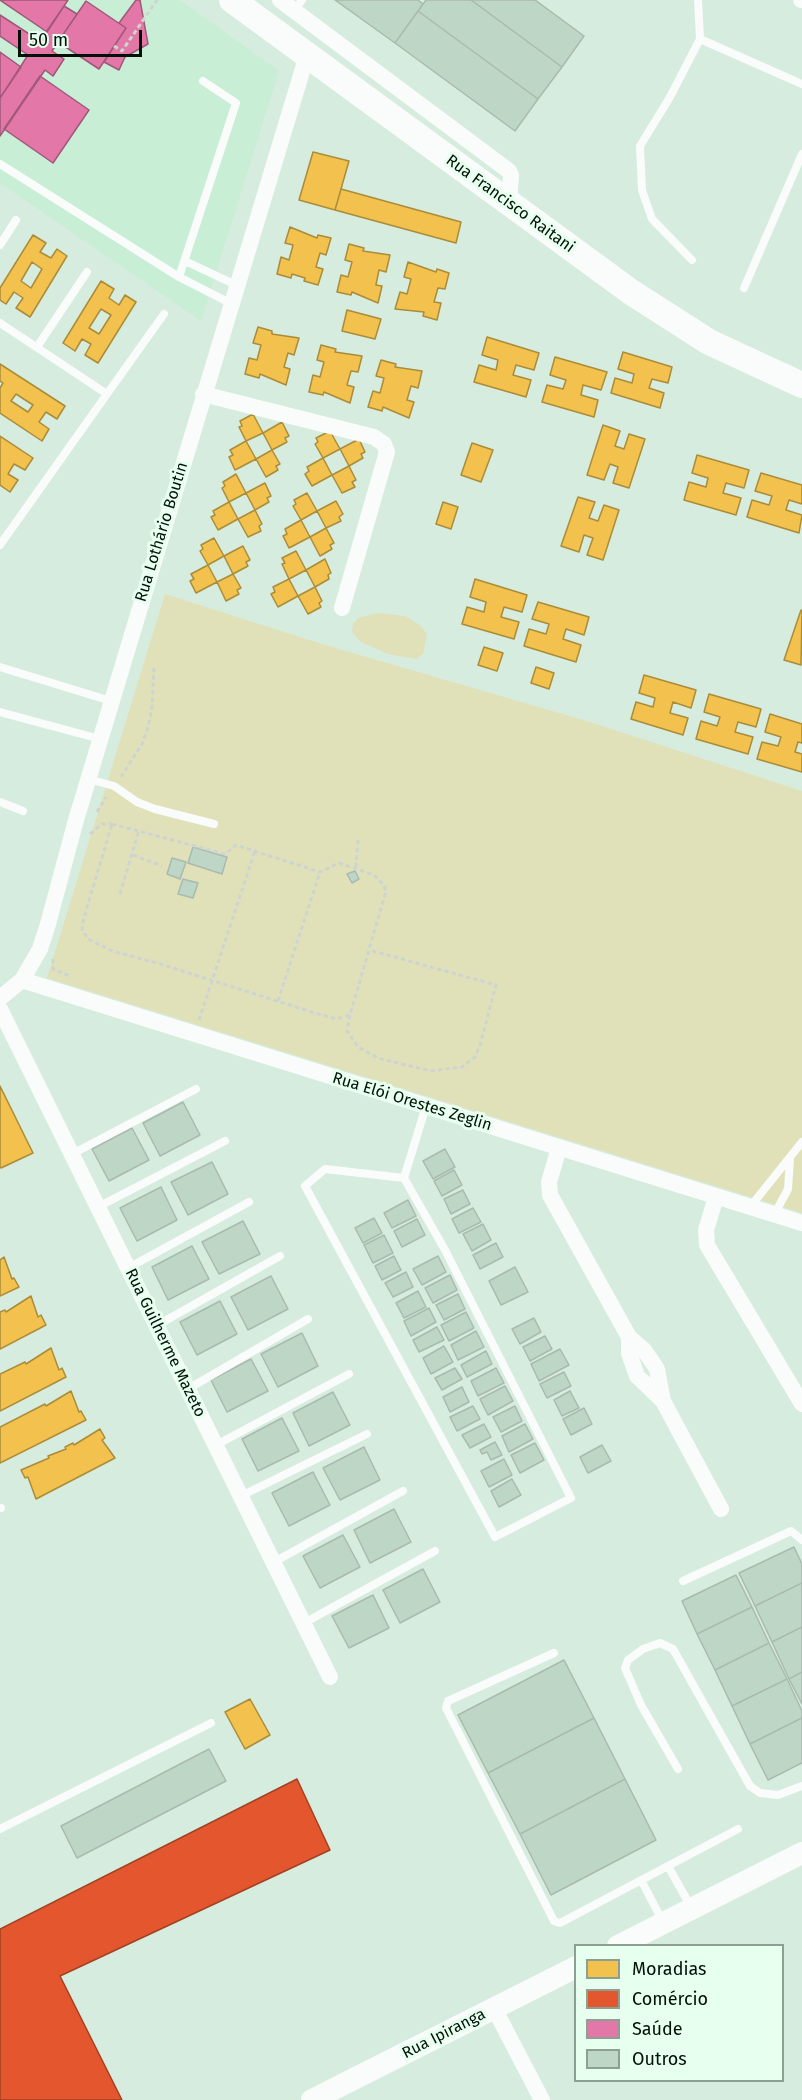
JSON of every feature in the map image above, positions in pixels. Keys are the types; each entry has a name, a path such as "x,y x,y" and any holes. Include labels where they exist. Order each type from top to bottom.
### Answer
{"main road":[{"name":"Rua Francisco Raitani","path":"232,0 509,205 670,318 735,355 802,385"},
{"path":"622,1944 802,1853"},
{"name":"Rua Ipiranga","path":"312,2100 574,1968"}],"street":[{"path":"280,0 298,5 508,171 511,175 509,205"},
{"name":"Rua Lothário Boutin","path":"0,998 22,980 40,949 202,394 307,55"},
{"path":"202,394 374,437 384,444 387,452 342,608"},
{"name":"Rua Elói Orestes Zeglin","path":"22,980 802,1223"},
{"name":"Rua Guilherme Mazeto","path":"0,1009 330,1677"},
{"path":"559,1148 548,1190 629,1337 644,1350 657,1369 663,1401 721,1509"},
{"path":"716,1197 706,1230 707,1245 802,1404"},
{"path":"494,2008 542,2100"}],"lane":[{"path":"692,260 652,219 642,190 640,146 670,98 700,39 698,0"},
{"path":"700,39 802,84"},
{"path":"179,277 236,103 203,81"},
{"path":"744,288 802,154"},
{"path":"0,164 179,277 230,303"},
{"path":"0,245 16,220"},
{"path":"185,261 236,285"},
{"path":"37,347 87,272"},
{"path":"0,545 164,314"},
{"path":"0,323 107,394"},
{"path":"0,667 111,700"},
{"path":"0,712 100,739"},
{"path":"88,779 114,786 137,802 214,824"},
{"path":"0,802 23,811"},
{"path":"72,1154 196,1089"},
{"path":"404,1178 325,1168 305,1186 495,1537 571,1498 445,1250 404,1178 426,1106"},
{"path":"98,1207 225,1141"},
{"path":"750,1207 802,1144"},
{"path":"774,1215 788,1189 790,1158"},
{"path":"128,1268 249,1202"},
{"path":"156,1326 280,1256"},
{"path":"188,1389 308,1319"},
{"path":"216,1445 349,1374"},
{"path":"241,1496 367,1434"},
{"path":"274,1562 403,1491"},
{"path":"683,1581 791,1531 802,1540"},
{"path":"304,1623 435,1551"},
{"path":"678,1769 641,1705 625,1668 628,1660 643,1649 660,1643 673,1649 750,1786 760,1793 778,1795 802,1786"},
{"path":"554,1653 448,1701 447,1715 554,1921 560,1923 738,1829"},
{"path":"0,1829 211,1723"},
{"path":"668,1866 692,1908"},
{"path":"641,1880 664,1923"}],"path":[{"path":"114,46 122,51 157,0"},
{"path":"95,815 133,759 148,727 152,708 154,667"},
{"path":"91,823 87,837 102,824 112,824 225,854 236,845 320,872"},
{"path":"112,824 85,910 82,929 88,939 112,951 336,1019 350,1015"},
{"path":"120,894 139,830"},
{"path":"356,867 358,840"},
{"path":"199,1020 255,851"},
{"path":"133,855 162,866"},
{"path":"278,1000 320,872 339,862 374,875 387,891 369,950 350,1015 348,1031 358,1047 378,1058 431,1071 462,1067 475,1057 496,985 369,950"},
{"path":"54,956 53,969 72,977"},
{"path":"189,1017 209,1023"}],"shaded area":[{"path":"0,0 180,0 279,71 201,321 0,183"},
{"path":"165,594 322,644 590,722 802,791 802,1213 47,978"},
{"path":"378,613 405,616 420,625 427,634 423,654 416,659 388,654 361,642 352,632 353,624 358,618"}],"building: Moradias":[{"path":"313,152 349,161 335,210 299,200"},
{"path":"341,189 461,222 456,243 335,210"},
{"path":"290,227 317,238 318,235 331,238 326,255 320,253 316,267 323,269 318,285 292,274 291,278 277,274 281,257 289,260 293,245 285,243"},
{"path":"33,235 46,243 40,252 51,258 57,249 67,256 30,317 16,308 23,298 14,292 6,304 0,300 0,288","holes":["32,262 42,269 31,288 21,281"]},
{"path":"349,244 364,248 363,251 390,255 386,272 379,270 376,285 382,286 378,303 352,292 351,295 337,292 341,275 348,277 352,262 345,260"},
{"path":"408,262 436,272 437,269 449,273 445,289 438,288 434,302 441,303 437,320 423,316 424,312 395,309 400,292 407,294 411,279 404,277"},
{"path":"101,281 114,289 109,298 119,305 125,295 136,302 98,363 85,355 91,344 82,339 75,351 63,343","holes":["101,309 111,315 99,334 89,328"]},
{"path":"347,310 381,319 375,339 342,331"},
{"path":"258,327 272,331 272,334 299,338 294,355 288,353 284,367 290,369 286,385 260,374 259,378 245,374 249,358 257,360 261,345 253,343"},
{"path":"487,337 539,353 534,370 516,365 513,375 531,380 526,397 474,382 479,365 496,370 498,360 482,355"},
{"path":"321,345 336,349 335,352 362,356 358,372 351,371 347,385 354,387 350,403 324,392 323,395 309,392 313,375 320,377 324,362 317,360"},
{"path":"623,352 672,367 668,383 652,379 649,388 664,393 660,408 611,393 615,378 632,383 634,374 618,369"},
{"path":"555,357 607,372 601,390 583,385 581,395 598,400 594,417 542,402 547,385 563,389 566,380 550,375"},
{"path":"381,360 396,364 395,367 422,371 418,388 411,386 407,400 414,402 409,418 383,407 382,411 368,407 373,391 380,393 384,378 376,376"},
{"path":"0,364 65,406 57,419 46,412 39,422 49,429 42,441 0,413 0,388 3,383 0,381","holes":["16,394 33,405 28,412 11,401"]},
{"path":"253,414 263,433 246,441 239,427 242,426 240,421"},
{"path":"282,422 289,436 285,438 287,442 272,450 263,433"},
{"path":"603,425 620,431 615,446 624,449 629,434 645,439 629,488 613,483 618,467 610,464 604,480 587,475"},
{"path":"330,431 340,449 323,458 315,444 318,442 316,438"},
{"path":"0,436 33,458 25,470 14,464 8,474 18,480 10,492 0,485"},
{"path":"359,439 365,452 361,454 363,458 349,466 340,449"},
{"path":"246,441 256,459 235,470 229,457 233,455 230,450"},
{"path":"472,443 493,450 481,482 461,475"},
{"path":"272,450 280,464 276,466 278,470 266,477 256,459"},
{"path":"697,455 749,470 744,488 726,483 723,493 741,498 736,515 684,500 689,482 706,487 708,478 692,473"},
{"path":"323,458 332,475 312,486 305,474 309,471 307,467"},
{"path":"349,466 356,480 352,482 355,487 342,493 332,475"},
{"path":"761,473 802,485 802,504 789,500 786,510 802,515 799,533 747,517 752,500 769,505 772,496 755,491"},
{"path":"236,474 246,493 229,502 222,488 225,486 223,482"},
{"path":"265,483 271,496 267,498 269,502 255,510 246,493"},
{"path":"307,493 317,511 301,520 293,506 296,504 294,500"},
{"path":"578,497 595,502 589,518 598,521 604,505 619,510 603,560 587,555 593,538 584,535 579,552 561,546"},
{"path":"336,501 343,514 339,517 341,521 326,528 317,511"},
{"path":"229,502 238,519 218,530 211,517 215,515 213,511"},
{"path":"443,502 458,507 451,529 436,524"},
{"path":"255,510 262,524 259,526 261,531 248,537 238,519"},
{"path":"301,520 310,537 289,548 283,536 287,534 285,529"},
{"path":"326,528 334,543 330,545 332,549 320,556 310,537"},
{"path":"214,538 224,556 208,565 200,551 203,549 201,545"},
{"path":"243,546 250,560 246,562 248,566 233,574 224,556"},
{"path":"296,551 306,570 289,579 282,564 285,563 282,558"},
{"path":"325,559 331,573 328,575 329,579 315,587 306,570"},
{"path":"208,565 217,582 196,593 190,581 194,579 191,574"},
{"path":"233,574 241,588 237,590 239,594 226,601 217,582"},
{"path":"289,579 298,596 278,607 271,594 275,592 273,587"},
{"path":"475,579 527,595 522,612 504,607 501,617 519,622 514,639 462,624 467,607 484,612 486,602 470,597"},
{"path":"315,587 322,601 319,603 321,607 308,614 298,596"},
{"path":"538,602 589,617 584,635 566,629 563,639 581,645 576,662 524,646 529,629 546,634 549,624 532,619"},
{"path":"802,611 801,665 784,660"},
{"path":"484,647 503,653 497,671 478,665"},
{"path":"536,667 554,673 549,689 531,683"},
{"path":"644,675 696,690 691,708 673,702 670,713 688,718 683,735 631,719 636,702 653,707 655,698 639,693"},
{"path":"709,694 761,709 756,727 738,722 735,732 753,737 748,754 696,739 701,721 717,726 720,717 704,712"},
{"path":"770,714 802,724 802,743 798,742 795,752 802,754 802,772 757,759 762,742 778,746 781,737 765,732"},
{"path":"0,1086 33,1153 1,1168 0,1167"},
{"path":"4,1257 12,1279 14,1278 19,1287 0,1296 0,1260"},
{"path":"31,1296 38,1317 41,1315 46,1325 0,1349 0,1312 5,1310 6,1312"},
{"path":"51,1348 59,1370 62,1368 66,1377 0,1411 0,1374 25,1362 26,1364"},
{"path":"71,1391 79,1412 81,1411 86,1420 0,1463 0,1427 45,1404 46,1406"},
{"path":"100,1429 105,1438 102,1440 115,1458 36,1499 28,1477 25,1478 21,1470 49,1458 48,1456 66,1449 65,1447 73,1443 74,1445"},
{"path":"250,1699 270,1735 245,1749 225,1712"}],"building: Comércio":[{"path":"297,1779 330,1850 60,1976 122,2100 0,2100 0,1929"}],"building: Saúde":[{"path":"0,0 68,0 47,32"},
{"path":"136,0 140,0 148,44 125,57 119,70 104,62 126,28 119,23"},
{"path":"86,1 126,28 99,69 58,42"},
{"path":"64,6 77,14 52,51 64,59 53,76 45,70 0,136 0,98 28,55 0,36 0,15 40,41"},
{"path":"0,52 21,67 0,98"},
{"path":"40,76 89,110 53,163 4,129"}],"building: Outros":[{"path":"335,0 418,0 423,4 395,43"},
{"path":"426,0 471,0 562,67 538,99 418,11"},
{"path":"471,0 535,0 584,36 562,67"},
{"path":"418,11 538,99 515,131 395,43"},
{"path":"193,847 227,857 222,874 188,863"},
{"path":"172,858 186,862 180,879 167,874"},
{"path":"355,871 359,879 352,883 347,874"},
{"path":"183,879 198,883 193,898 178,894"},
{"path":"183,1102 200,1135 160,1156 143,1123"},
{"path":"132,1128 149,1160 109,1181 92,1149"},
{"path":"445,1149 455,1167 433,1179 423,1161"},
{"path":"212,1162 228,1194 188,1215 171,1182"},
{"path":"454,1170 462,1185 442,1196 434,1181"},
{"path":"161,1187 177,1220 137,1241 120,1208"},
{"path":"463,1190 470,1204 451,1214 444,1199"},
{"path":"408,1200 416,1216 392,1228 384,1213"},
{"path":"473,1208 481,1222 459,1233 452,1219"},
{"path":"374,1218 382,1233 363,1243 355,1228"},
{"path":"417,1219 425,1235 402,1247 394,1231"},
{"path":"243,1221 260,1254 219,1274 202,1242"},
{"path":"483,1224 491,1240 472,1251 463,1234"},
{"path":"384,1235 393,1253 373,1263 364,1245"},
{"path":"496,1243 503,1257 480,1269 473,1255"},
{"path":"192,1246 209,1279 168,1300 152,1267"},
{"path":"394,1256 401,1270 382,1280 375,1266"},
{"path":"438,1256 446,1272 422,1285 413,1269"},
{"path":"515,1267 528,1292 501,1305 489,1281"},
{"path":"406,1272 413,1287 393,1297 385,1283"},
{"path":"450,1275 457,1290 433,1303 425,1288"},
{"path":"271,1276 288,1309 248,1330 231,1297"},
{"path":"418,1291 426,1307 404,1318 396,1303"},
{"path":"458,1294 465,1309 444,1320 436,1305"},
{"path":"220,1301 237,1334 197,1355 180,1322"},
{"path":"429,1308 436,1322 411,1336 404,1321"},
{"path":"466,1312 474,1328 449,1341 441,1325"},
{"path":"534,1318 541,1332 520,1344 512,1329"},
{"path":"437,1327 444,1340 419,1352 413,1340"},
{"path":"476,1331 484,1347 458,1360 451,1345"},
{"path":"302,1333 318,1366 278,1387 261,1354"},
{"path":"545,1336 552,1349 530,1361 523,1347"},
{"path":"444,1346 453,1362 431,1374 423,1358"},
{"path":"560,1349 569,1365 539,1381 531,1364"},
{"path":"486,1351 492,1364 467,1377 461,1365"},
{"path":"251,1359 268,1391 227,1412 211,1380"},
{"path":"455,1368 462,1379 442,1390 435,1378"},
{"path":"496,1368 504,1383 478,1396 471,1381"},
{"path":"564,1372 571,1386 547,1398 540,1384"},
{"path":"505,1386 513,1401 488,1415 480,1399"},
{"path":"462,1387 469,1402 450,1412 443,1397"},
{"path":"570,1391 579,1408 562,1416 554,1400"},
{"path":"333,1392 350,1425 309,1446 293,1413"},
{"path":"473,1406 480,1419 457,1431 450,1417"},
{"path":"515,1406 522,1421 501,1432 493,1417"},
{"path":"584,1408 592,1424 571,1435 563,1419"},
{"path":"282,1418 299,1451 258,1471 242,1439"},
{"path":"484,1424 491,1437 470,1448 462,1435"},
{"path":"525,1424 533,1439 509,1452 502,1436"},
{"path":"495,1442 502,1455 491,1460 487,1452 482,1454 480,1450"},
{"path":"535,1443 544,1460 520,1473 511,1455"},
{"path":"602,1445 611,1461 588,1473 580,1457"},
{"path":"364,1447 380,1480 340,1500 323,1468"},
{"path":"504,1459 512,1475 489,1487 481,1471"},
{"path":"313,1472 330,1505 289,1526 272,1493"},
{"path":"512,1479 521,1495 499,1507 491,1491"},
{"path":"394,1509 411,1542 370,1563 354,1530"},
{"path":"343,1535 360,1567 320,1588 303,1556"},
{"path":"794,1547 802,1564 802,1583 755,1606 739,1573"},
{"path":"423,1569 440,1602 400,1623 383,1590"},
{"path":"736,1575 752,1607 697,1634 682,1601"},
{"path":"802,1583 802,1627 772,1642 755,1606"},
{"path":"373,1595 389,1628 349,1648 332,1616"},
{"path":"752,1607 769,1643 715,1670 697,1634"},
{"path":"802,1627 802,1672 789,1679 772,1642"},
{"path":"769,1643 787,1679 732,1706 715,1670"},
{"path":"564,1660 594,1718 488,1773 458,1715"},
{"path":"802,1672 802,1704 789,1679"},
{"path":"787,1679 802,1711 802,1718 750,1744 732,1706"},
{"path":"594,1718 625,1779 520,1834 488,1773"},
{"path":"802,1718 802,1763 768,1780 750,1744"},
{"path":"209,1749 226,1781 77,1858 61,1826"},
{"path":"625,1779 656,1840 551,1895 520,1834"}]}
